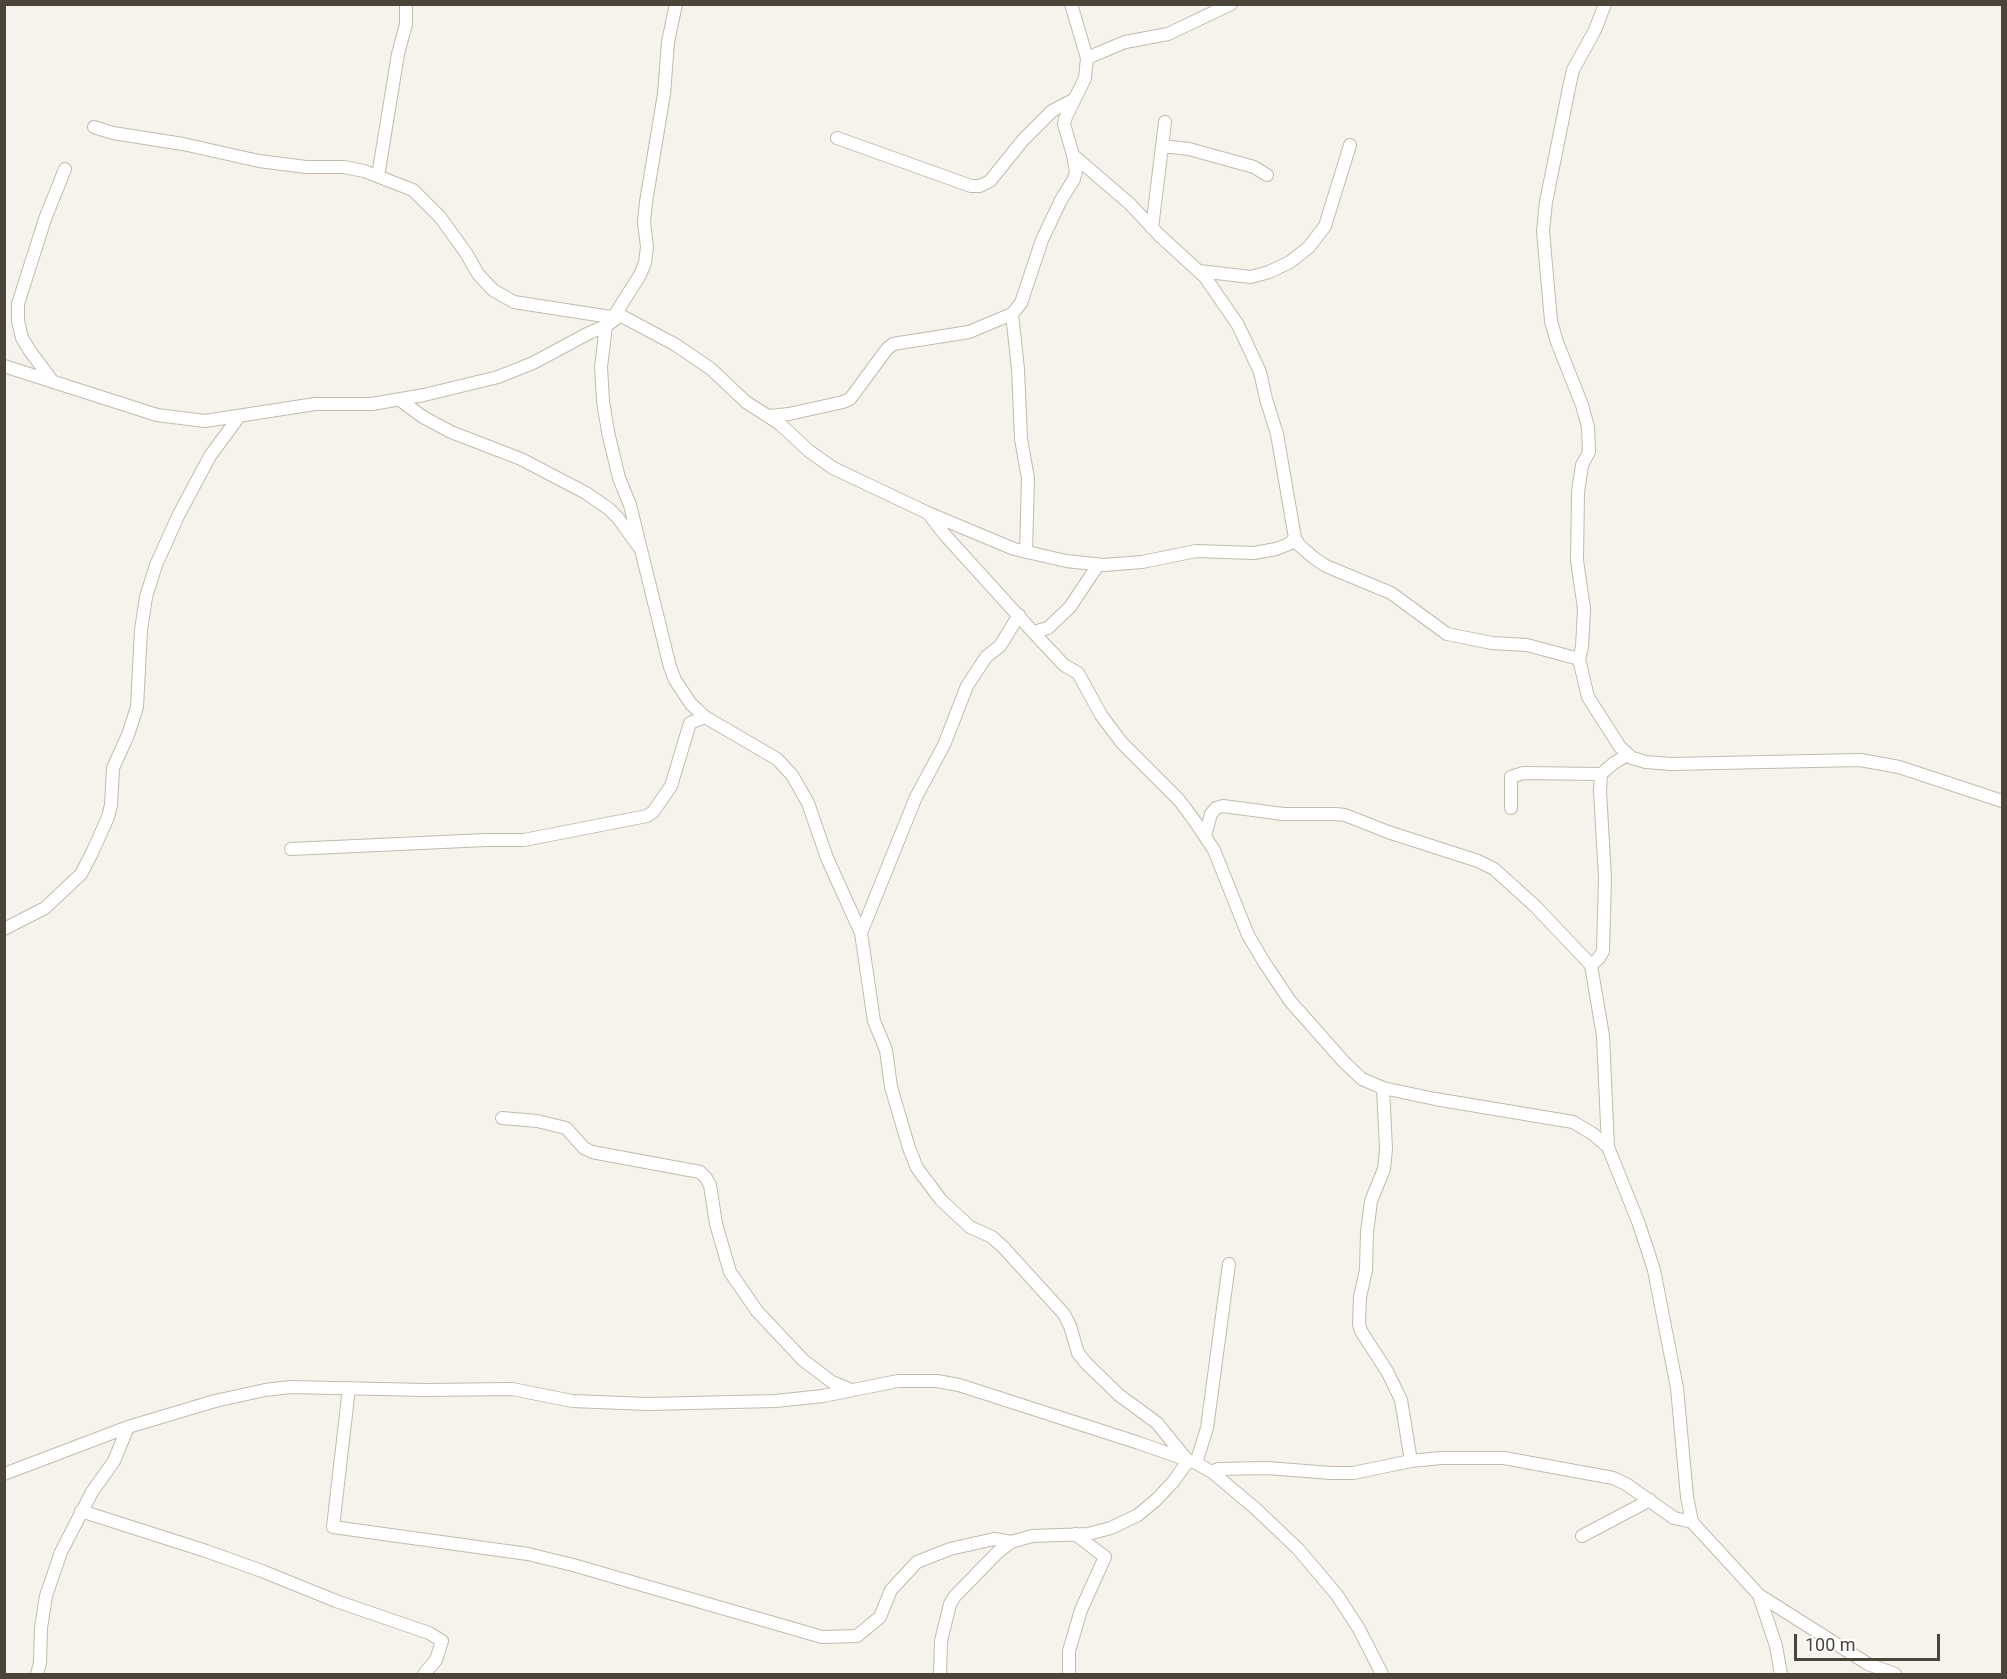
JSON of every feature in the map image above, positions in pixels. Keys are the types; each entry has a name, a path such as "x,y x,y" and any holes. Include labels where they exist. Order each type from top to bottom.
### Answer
{"street":[{"path":"378,176 398,54 406,24 406,4"},
{"path":"676,4 668,42 664,94 646,202 645,263 613,319 601,366 608,432 619,478 630,505 670,667 675,680 691,704 705,717 777,759 792,775 808,803 827,858 861,933 874,1021 886,1050 891,1087 917,1168 941,1200 970,1227 992,1237 1004,1248 1064,1314 1078,1353 1086,1363 1119,1395 1157,1423 1192,1462"},
{"path":"769,416 789,414 850,399 886,349 893,344 969,332 1012,314 1021,303 1042,240 1076,171 1064,124 1085,78 1087,58 1071,4"},
{"path":"1087,58 1125,42 1168,34 1231,4"},
{"path":"1605,4 1570,83 1546,202 1543,231 1551,321 1588,427 1589,452 1582,465 1578,492 1577,560 1584,609 1579,659 1588,697 1627,756 1646,762 1671,764 1860,760 1899,767 2002,801"},
{"path":"837,138 971,186 980,186 990,181 1023,140 1052,111 1075,99"},
{"path":"1152,228 1165,122"},
{"path":"94,126 113,133 183,144 259,161 306,167 344,167 378,176 413,190 426,201 455,237 478,274 493,290 514,302 613,319 676,345 717,373 747,402 780,424 809,451 833,468 928,513 1014,549 1098,565 1142,562 1196,551 1254,553 1276,549 1289,544 1295,538"},
{"path":"1198,271 1251,277 1290,262 1310,247 1324,226 1350,145"},
{"path":"1162,146 1190,149 1254,167 1267,175"},
{"path":"1073,155 1131,204 1152,228 1198,271 1212,286 1238,325 1260,372 1277,434 1295,538 1299,545 1326,566 1391,593 1447,634 1492,643 1527,645 1579,659"},
{"path":"52,382 22,338 18,321 18,304 45,219 65,169"},
{"path":"1012,314 1018,369 1021,439 1028,478 1026,552"},
{"path":"4,366 157,415 205,422 315,404 372,404 400,400 498,376 533,363 613,319"},
{"path":"400,400 423,417 450,432 521,459 586,493 618,518 641,551"},
{"path":"4,929 45,908 81,874 92,853 111,805 113,768 128,735 137,707 141,630 146,597 156,566 178,516 210,456 238,418"},
{"path":"928,513 945,535 1033,632 1064,665 1078,673 1101,715 1122,743 1179,800 1214,850 1248,935 1290,1001 1356,1074 1383,1088 1564,1120 1582,1127 1608,1147"},
{"path":"1033,632 1048,628 1070,607 1098,565"},
{"path":"861,933 916,797 944,746 967,686 986,657 1000,646 1019,615"},
{"path":"291,849 524,840 647,816 654,812 671,786 690,723 705,717"},
{"path":"1511,808 1511,777 1523,773 1601,774 1627,756"},
{"path":"1591,965 1603,951 1605,878 1601,774"},
{"path":"1205,836 1211,814 1216,808 1223,806 1283,814 1345,815 1490,866 1535,906 1591,965 1603,1036 1608,1147 1639,1224 1654,1270 1677,1388 1687,1497 1692,1522 1759,1595 1868,1664 1895,1674"},
{"path":"1383,1088 1386,1149 1384,1169 1371,1201 1366,1232 1366,1270 1360,1297 1359,1324 1401,1400 1411,1461"},
{"path":"502,1118 537,1121 566,1128 584,1148 592,1152 700,1172 710,1185 718,1232 730,1272 757,1311 803,1360 832,1382 849,1389"},
{"path":"940,1674 941,1641 950,1604 998,1552 1011,1542 1032,1536 1088,1534 1111,1528 1138,1515 1156,1500 1192,1462 1207,1428 1229,1264"},
{"path":"4,1474 128,1427 215,1401 290,1387 512,1389 572,1401 648,1404 775,1401 823,1396 898,1381 919,1380 959,1385 1139,1443 1192,1462 1212,1472 1298,1549 1337,1595 1359,1629 1382,1674"},
{"path":"349,1388 333,1527 528,1554 822,1637 857,1636 880,1617 891,1590 917,1562 950,1549 994,1539 1011,1542"},
{"path":"37,1674 46,1596 61,1552 81,1511 114,1461 128,1427"},
{"path":"1212,1472 1218,1469 1267,1468 1353,1473 1411,1461 1441,1458 1504,1458 1613,1478 1626,1484 1674,1518 1692,1522"},
{"path":"1582,1536 1650,1500"},
{"path":"81,1511 206,1551 344,1604 429,1633 442,1641 436,1660 424,1674"},
{"path":"1069,1674 1068,1651 1081,1610 1105,1557 1075,1534"},
{"path":"1759,1595 1776,1646 1781,1674"}]}
